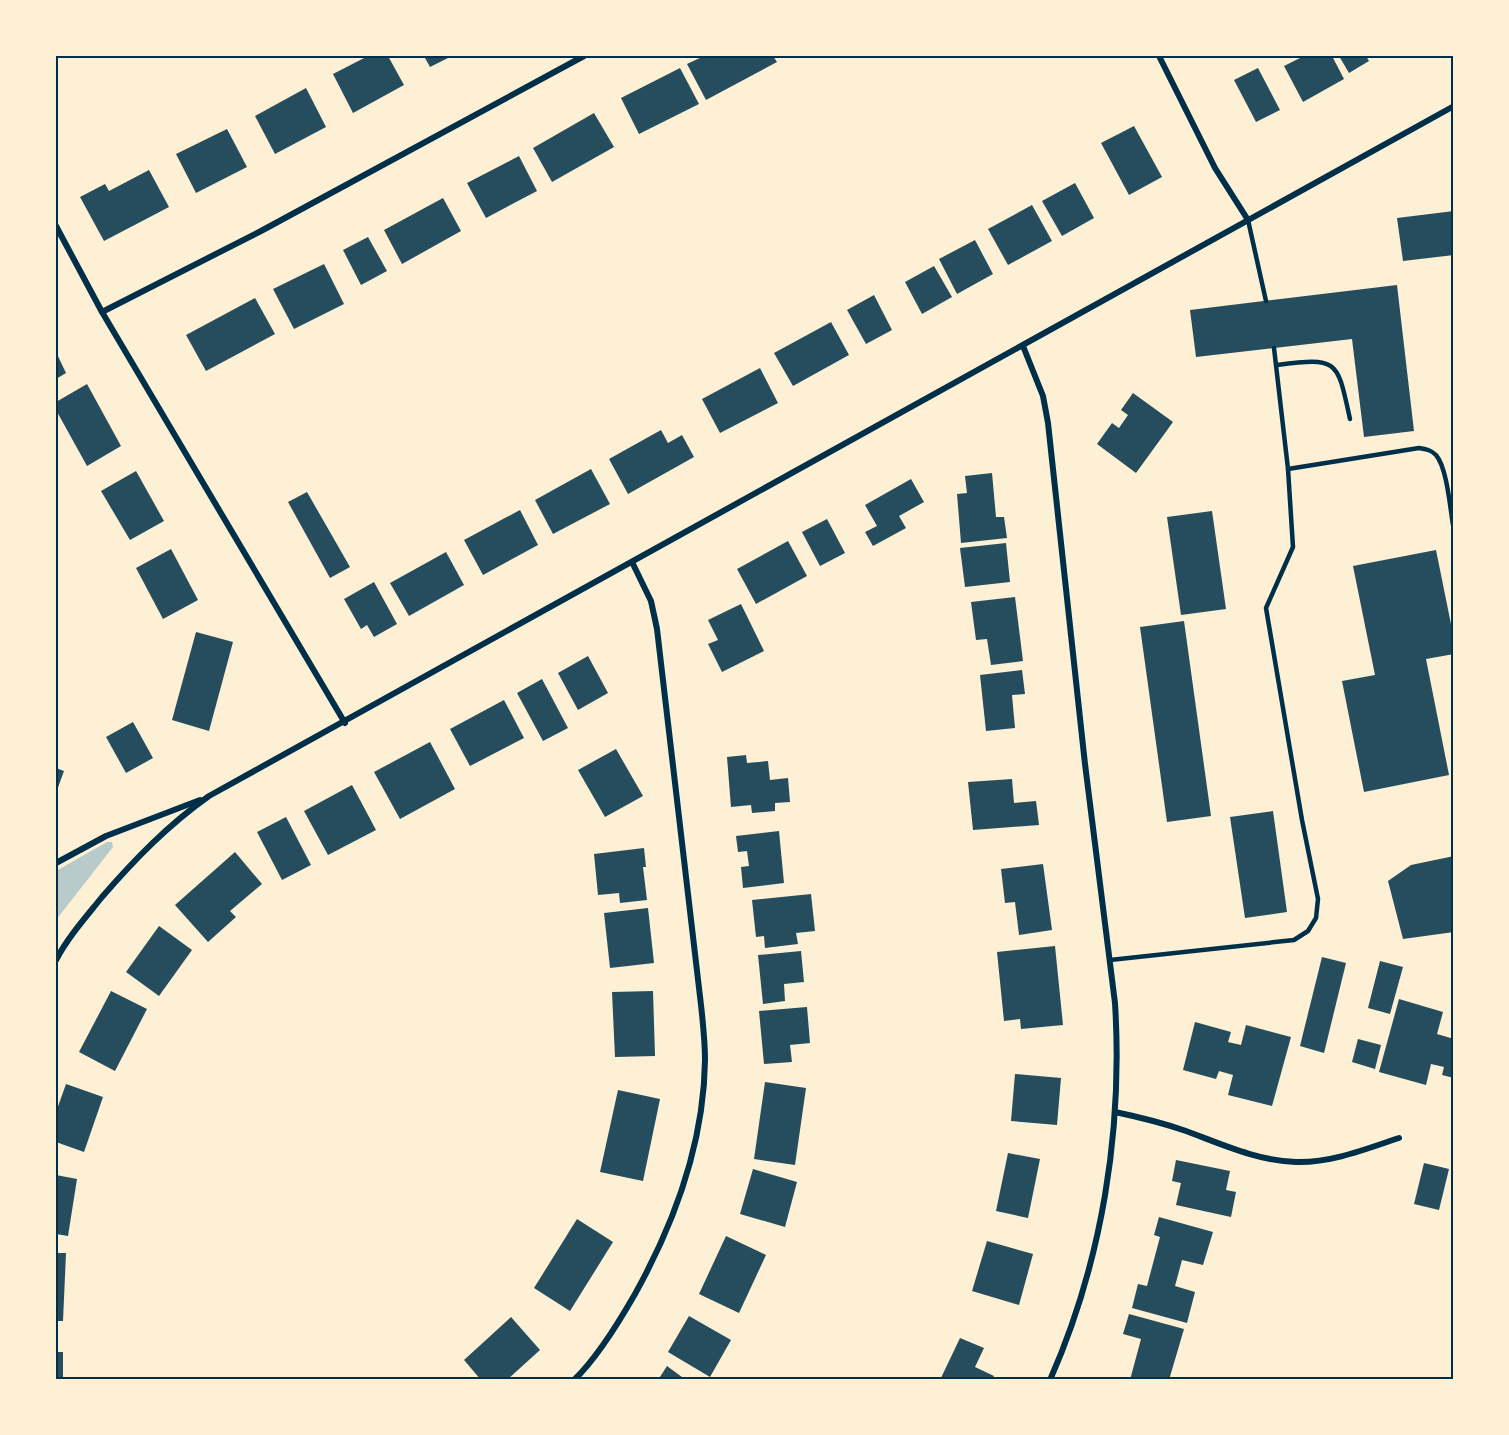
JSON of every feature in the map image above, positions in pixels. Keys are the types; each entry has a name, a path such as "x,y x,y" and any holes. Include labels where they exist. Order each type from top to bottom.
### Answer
{"street":[{"path":"102,312 261,231 584,56"},
{"path":"1159,56 1215,168 1248,220"},
{"path":"56,864 106,836 209,796 345,723 1454,106"},
{"path":"56,226 102,312 345,723"},
{"path":"1023,346 1046,410 1081,729 1110,960 1117,1043 1115,1112 1109,1169 1096,1241 1077,1313 1050,1380"},
{"path":"574,1380 619,1322 666,1233 691,1161 705,1080 701,1005 657,629 651,601 632,562"},
{"path":"56,960 85,917 133,862 164,831 209,796"},
{"path":"1115,1112 1161,1123 1261,1156 1295,1162 1325,1160 1399,1138"}],"lane":[{"path":"1248,220 1266,301"},
{"path":"1110,960 1294,940 1308,931 1316,918 1318,899 1302,820 1266,608 1293,547 1288,469 1274,348"},
{"path":"1277,365 1314,360 1328,364 1341,376 1350,419"},
{"path":"1288,469 1419,448 1430,450 1437,456 1443,470 1454,525"}],"shaded area":[{"path":"107,842 112,842 113,847 56,920 56,871"}],"building":[{"path":"368,56 388,56 404,85 353,113 333,74"},
{"path":"424,56 452,56 430,67"},
{"path":"704,56 773,56 777,62 706,100 687,64"},
{"path":"1304,56 1332,56 1344,79 1303,102 1284,66"},
{"path":"1339,56 1366,56 1369,61 1349,73"},
{"path":"680,68 699,104 639,134 621,98"},
{"path":"1258,68 1280,110 1256,122 1234,80"},
{"path":"306,88 326,127 275,154 255,116"},
{"path":"594,113 614,147 552,182 533,148"},
{"path":"1134,126 1162,177 1129,195 1101,143"},
{"path":"227,129 247,167 196,193 176,154"},
{"path":"519,156 537,191 486,218 467,183"},
{"path":"149,170 169,207 104,241 80,197 105,184 109,191"},
{"path":"1075,183 1094,218 1062,236 1042,201"},
{"path":"443,198 461,231 402,264 384,230"},
{"path":"1032,205 1052,241 1008,265 988,229"},
{"path":"1454,211 1454,255 1403,261 1397,218"},
{"path":"368,237 387,271 361,285 343,250"},
{"path":"975,240 993,274 957,294 939,259"},
{"path":"324,264 344,304 294,329 273,289"},
{"path":"934,266 952,297 922,314 905,282"},
{"path":"1397,285 1414,431 1364,437 1352,339 1196,357 1190,310"},
{"path":"874,295 892,330 866,344 847,310"},
{"path":"255,298 275,334 206,371 186,335"},
{"path":"831,322 849,355 793,386 774,353"},
{"path":"56,352 66,373 56,379"},
{"path":"760,368 778,403 720,433 702,399"},
{"path":"87,384 121,446 87,466 56,410 56,402"},
{"path":"1133,393 1173,422 1136,473 1097,444 1112,423 1119,428 1128,415 1121,410"},
{"path":"661,430 668,443 682,435 694,457 628,494 609,459"},
{"path":"591,469 610,504 553,534 535,500"},
{"path":"136,471 164,521 130,540 101,491"},
{"path":"992,473 996,517 1004,517 1007,538 961,543 957,494 967,493 965,476"},
{"path":"911,479 924,502 899,516 906,528 873,546 865,532 877,526 865,505"},
{"path":"307,492 350,567 330,578 288,502"},
{"path":"520,510 538,545 483,575 464,540"},
{"path":"1212,511 1226,609 1181,615 1167,517"},
{"path":"827,519 845,553 820,566 802,532"},
{"path":"788,541 807,576 756,604 737,569"},
{"path":"1006,543 1010,582 965,587 960,548"},
{"path":"171,549 198,600 163,619 136,568"},
{"path":"1436,550 1454,639 1454,654 1426,659 1449,775 1364,792 1342,681 1375,675 1353,566"},
{"path":"446,552 464,585 409,616 390,583"},
{"path":"374,582 397,624 374,637 367,625 361,629 344,599"},
{"path":"1015,597 1023,661 991,665 987,639 976,640 971,602"},
{"path":"741,604 764,651 722,672 708,644 718,640 708,620"},
{"path":"1184,621 1211,816 1167,822 1140,627"},
{"path":"196,632 233,642 209,731 172,720"},
{"path":"588,656 608,693 578,710 558,673"},
{"path":"1022,670 1025,694 1012,695 1015,728 986,731 980,675"},
{"path":"542,679 568,728 543,741 517,693"},
{"path":"504,700 524,738 470,766 450,729"},
{"path":"133,722 153,758 126,773 106,737"},
{"path":"430,742 455,789 400,819 374,772"},
{"path":"616,749 643,796 605,817 578,770"},
{"path":"746,755 747,763 768,761 770,780 788,778 790,802 775,803 775,811 752,813 751,805 731,807 727,757"},
{"path":"56,768 64,771 56,793"},
{"path":"1012,779 1014,803 1036,801 1039,825 973,830 968,782"},
{"path":"352,785 376,830 328,855 304,811"},
{"path":"1273,811 1287,912 1245,918 1230,817"},
{"path":"286,817 311,865 282,880 257,832"},
{"path":"779,831 784,883 743,888 741,867 749,866 747,851 738,852 736,836"},
{"path":"644,848 646,867 643,867 647,900 620,903 619,893 598,895 594,854"},
{"path":"235,852 262,884 230,911 236,917 208,942 175,905"},
{"path":"1454,856 1454,932 1403,939 1388,881 1411,865"},
{"path":"1043,864 1052,930 1019,935 1015,902 1005,903 1001,869"},
{"path":"811,894 815,931 796,933 798,944 765,948 764,936 756,937 752,900"},
{"path":"648,908 654,963 610,968 604,913"},
{"path":"159,926 192,950 159,996 126,972"},
{"path":"1055,946 1063,1025 1021,1029 1020,1019 1004,1021 997,952"},
{"path":"801,951 804,982 784,984 785,1001 763,1004 758,955"},
{"path":"1322,957 1346,963 1324,1053 1300,1046"},
{"path":"1380,961 1403,967 1390,1014 1368,1008"},
{"path":"111,991 147,1009 115,1071 79,1052"},
{"path":"653,991 655,1056 615,1057 612,992"},
{"path":"1399,999 1443,1012 1437,1034 1454,1039 1454,1078 1442,1075 1444,1067 1431,1064 1426,1085 1379,1072"},
{"path":"807,1007 810,1043 790,1045 792,1062 764,1064 759,1011"},
{"path":"1195,1022 1231,1032 1228,1042 1241,1045 1246,1025 1291,1037 1272,1106 1228,1095 1233,1075 1219,1071 1216,1079 1183,1070"},
{"path":"1358,1039 1381,1045 1375,1069 1352,1062"},
{"path":"1015,1074 1061,1078 1057,1125 1011,1121"},
{"path":"765,1082 806,1088 795,1165 754,1159"},
{"path":"66,1084 103,1097 84,1152 56,1142 56,1112"},
{"path":"618,1090 660,1099 643,1181 600,1172"},
{"path":"1008,1153 1040,1159 1028,1218 996,1211"},
{"path":"1176,1160 1230,1171 1226,1190 1236,1192 1231,1217 1176,1205 1181,1183 1172,1181"},
{"path":"1424,1163 1449,1169 1439,1210 1414,1204"},
{"path":"753,1169 797,1182 785,1227 740,1214"},
{"path":"56,1175 77,1179 68,1236 56,1234"},
{"path":"1159,1217 1213,1232 1203,1265 1182,1260 1175,1286 1195,1292 1187,1323 1132,1308 1138,1284 1147,1286 1160,1237 1154,1235"},
{"path":"577,1219 613,1242 570,1311 534,1288"},
{"path":"726,1236 766,1255 739,1313 699,1294"},
{"path":"987,1241 1033,1254 1019,1305 972,1291"},
{"path":"56,1253 66,1253 63,1321 56,1321"},
{"path":"1129,1314 1184,1329 1169,1380 1130,1380 1141,1339 1123,1334"},
{"path":"689,1316 731,1340 710,1377 668,1352"},
{"path":"511,1317 540,1350 507,1380 481,1380 464,1360"},
{"path":"960,1338 984,1348 975,1367 994,1376 992,1380 940,1380"},
{"path":"56,1352 63,1352 63,1380 56,1380"},
{"path":"667,1366 686,1380 658,1380"}]}
